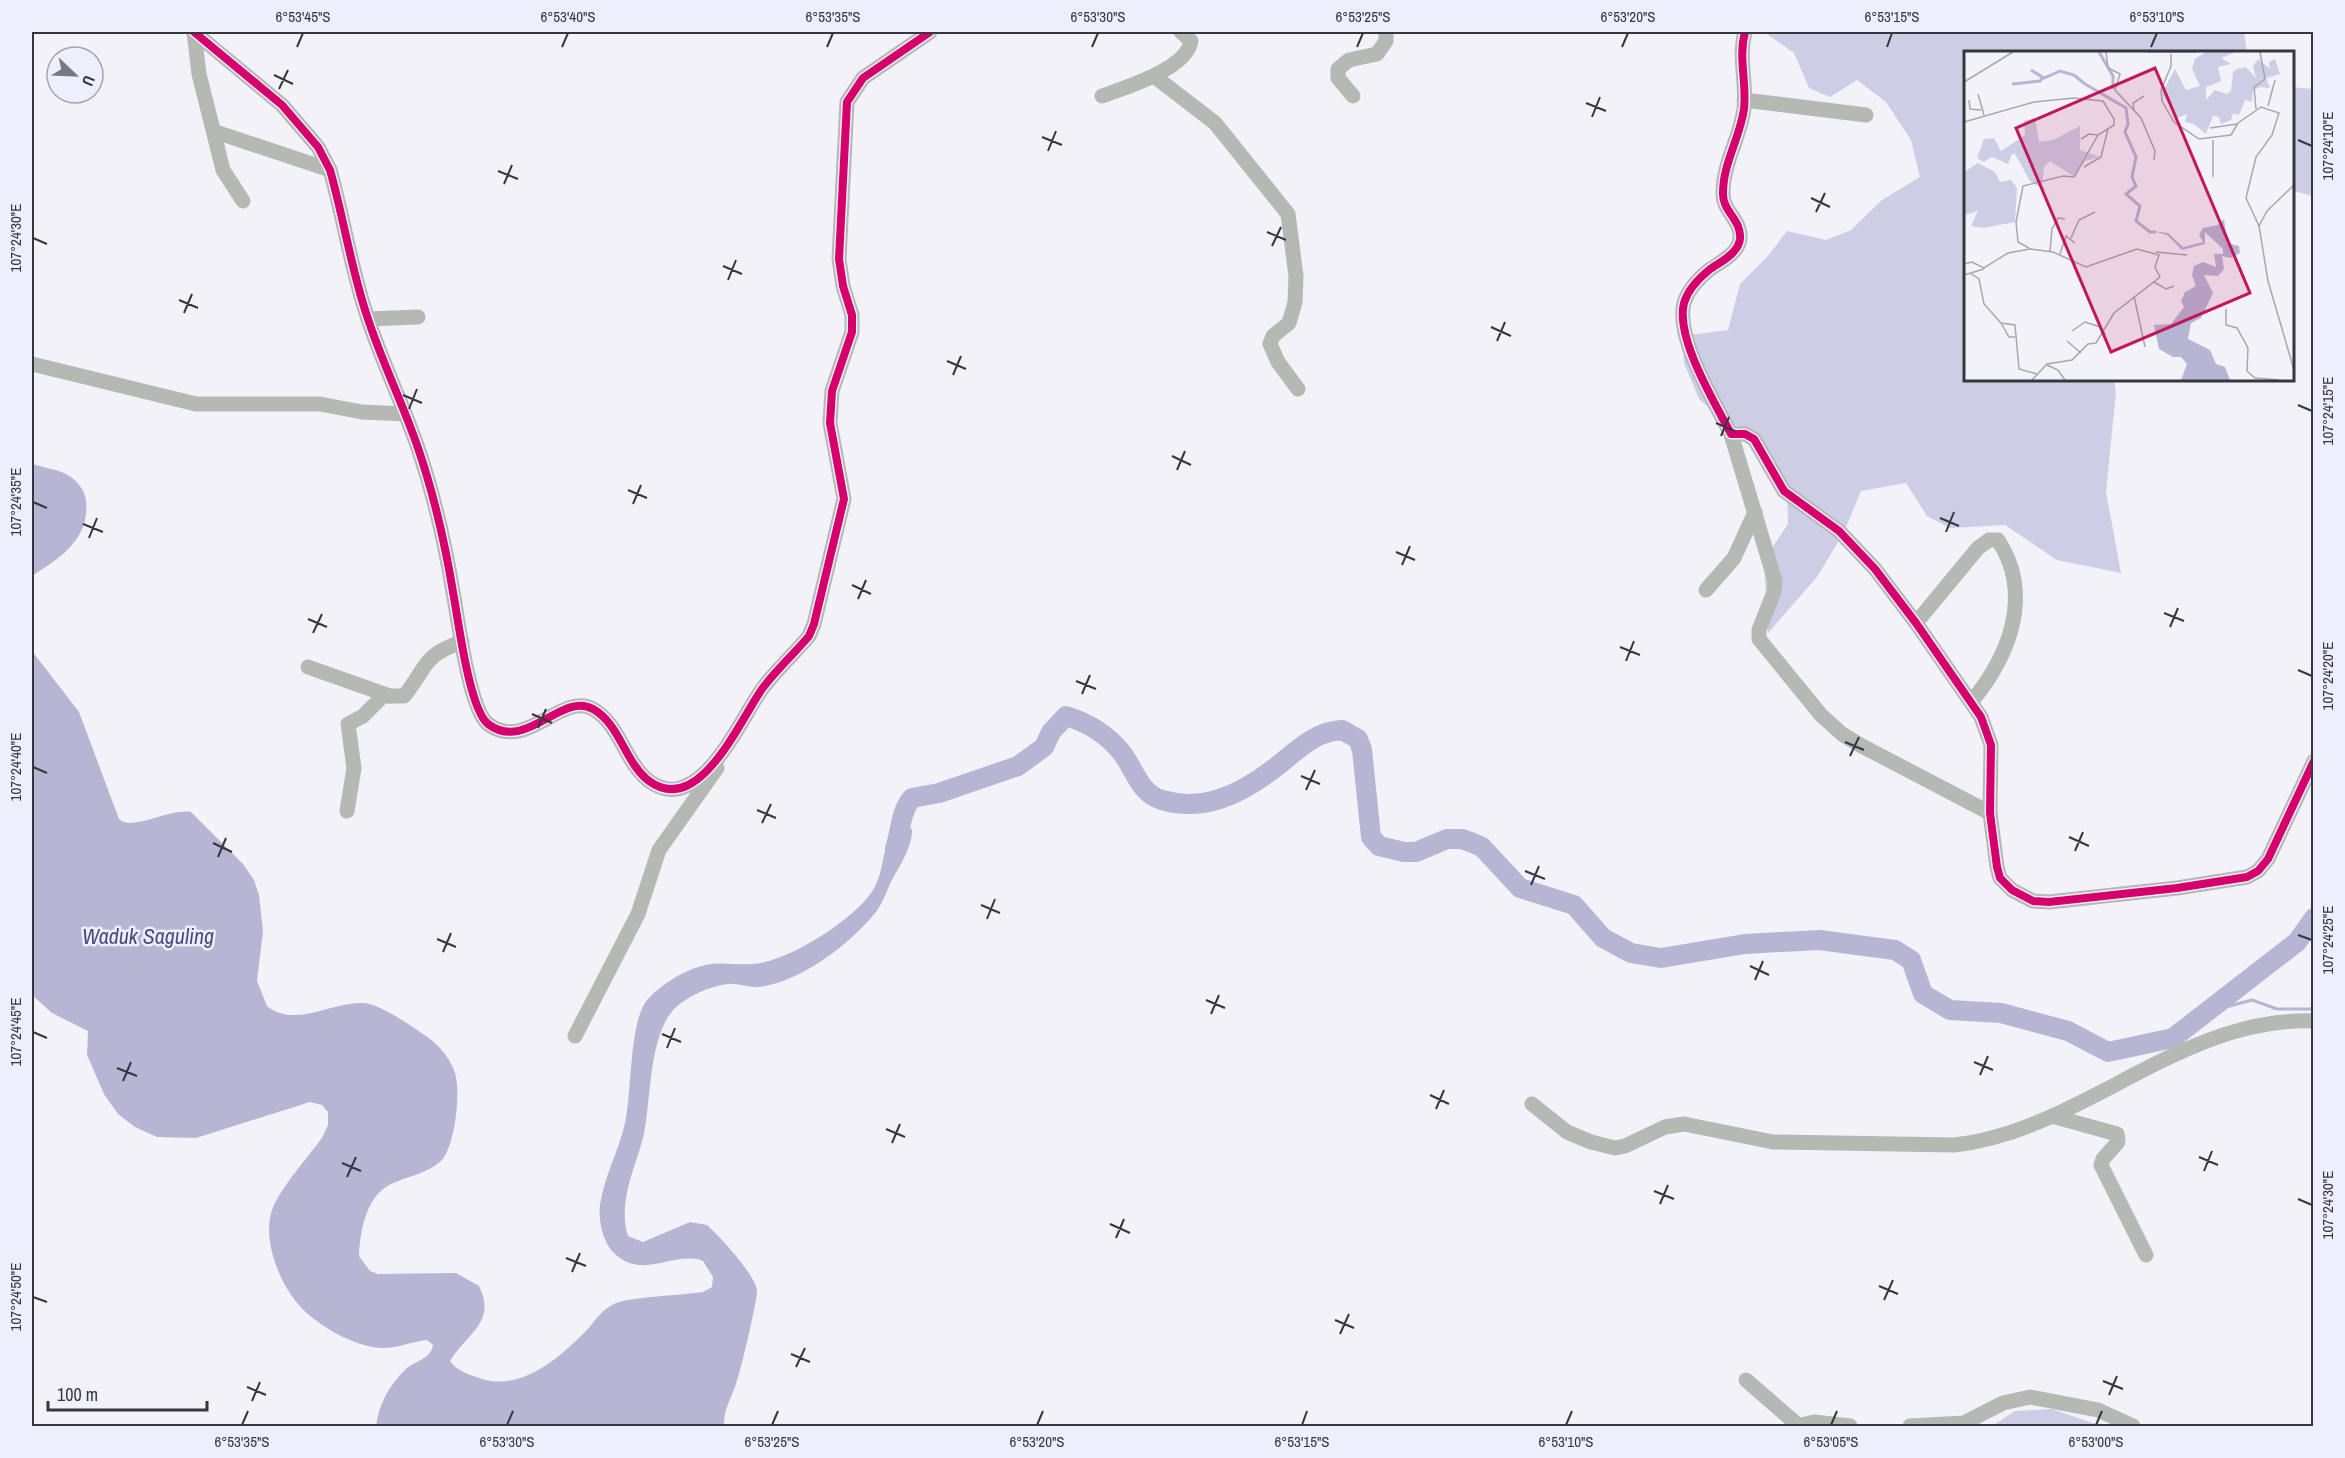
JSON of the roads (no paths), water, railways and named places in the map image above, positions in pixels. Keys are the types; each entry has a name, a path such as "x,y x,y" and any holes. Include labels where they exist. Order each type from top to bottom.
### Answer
{"street":[{"path":"194,32 282,105 314,141 330,170 368,319 405,414 431,490 478,711 486,723 497,729 522,730 568,709 589,707 604,719 640,773 652,783 666,789 690,784 725,749"},
{"path":"194,32 199,74 216,132 225,176 243,201"},
{"path":"575,1036 638,914 659,850 712,776 725,749 764,686 812,629 843,507 844,492 830,423 832,391 852,332 852,315 843,286 839,259 848,102 863,78 930,32"},
{"path":"1101,96 1154,76 1189,48 1190,40 1181,32"},
{"path":"1353,96 1338,78 1338,69 1346,61 1377,54 1384,45 1386,32"},
{"path":"1745,32 1741,58 1744,100 1723,194 1725,205 1738,224 1740,240 1732,253 1696,283 1685,300 1683,313 1686,333 1700,373 1731,434 1775,581 1774,592 1758,632 1760,641 1807,699 1842,734 1990,813"},
{"path":"1154,76 1215,123 1285,209 1292,231 1296,294 1290,320 1273,336 1270,344 1278,362 1298,389"},
{"path":"1744,100 1866,115"},
{"path":"216,132 330,170"},
{"path":"368,319 418,317"},
{"path":"32,364 196,404 320,404 369,413 405,414"},
{"path":"1731,434 1742,434 1754,439 1784,491 1839,531 1875,569 1972,702 1986,727 1991,746 1990,813 2000,878 2012,890 2033,901 2049,902 2216,884 2252,875 2268,859 2313,761"},
{"path":"1706,590 1734,558 1755,512"},
{"path":"1916,623 1978,548 1989,540 1998,540 2014,577 2016,594 2013,624 2000,662 1972,702"},
{"path":"347,811 354,768 348,725 363,716 381,697 404,696 422,666 435,654 462,642"},
{"path":"308,667 390,696"},
{"path":"1532,1104 1567,1132 1591,1142 1615,1148 1625,1146 1665,1127 1684,1124 1773,1142 1954,1145 1984,1139 2052,1116 2154,1065 2229,1033 2285,1023 2313,1022"},
{"path":"2052,1116 2117,1134 2118,1142 2103,1159 2101,1165 2146,1255"},
{"path":"1746,1380 1799,1426 1814,1422 1850,1426"},
{"path":"1910,1426 1960,1424 2003,1403 2030,1397 2098,1410 2133,1426"}],"water":[{"path":"32,464 64,473 79,484 86,501 86,514 78,537 71,546 32,576"},
{"name":"Waduk Saguling","path":"32,651 79,712 119,819 133,823 172,813 191,812 243,864 254,880 259,895 263,931 257,981 267,1006 289,1015 302,1015 352,1003 370,1004 393,1014 426,1036 449,1060 457,1082 457,1106 453,1132 446,1154 435,1165 391,1184 376,1197 370,1205 363,1225 359,1256 370,1271 378,1274 456,1273 479,1286 484,1298 482,1318 450,1361 460,1370 482,1379 511,1380 539,1370 564,1352 603,1312 616,1303 703,1292 712,1287 713,1277 703,1261 681,1259 658,1264 635,1265 624,1261 609,1248 602,1230 600,1205 625,1123 634,1039 642,1009 648,999 662,987 677,976 694,968 711,964 765,962 793,952 838,925 862,903 875,886 892,829 898,825 912,829 908,850 878,909 839,948 808,969 776,983 760,987 728,984 700,992 675,1008 666,1019 660,1034 652,1068 644,1134 626,1197 625,1223 628,1236 643,1242 690,1222 707,1225 736,1256 755,1284 757,1291 751,1323 737,1380 726,1410 724,1426 376,1426 382,1403 390,1388 406,1369 429,1354 433,1345 427,1340 380,1348 363,1345 332,1331 305,1311 291,1295 274,1260 269,1234 269,1221 276,1201 322,1138 328,1125 328,1112 322,1105 310,1102 196,1138 157,1137 135,1127 118,1114 104,1094 87,1055 88,1031 52,1013 32,995"}],"waterway":[{"path":"895,849 903,816 912,798 939,793 1018,766 1044,747 1051,732 1066,716 1090,726 1110,740 1122,753 1148,793 1162,800 1192,804 1234,794 1272,770 1304,744 1322,734 1342,730 1358,739 1362,750 1371,837 1379,846 1404,852 1416,852 1447,839 1462,839 1473,843 1482,847 1520,888 1574,905 1603,938 1631,953 1661,958 1745,944 1819,940 1895,950 1911,960 1923,994 1950,1010 2001,1013 2068,1031 2108,1052 2173,1038 2297,942 2314,918"},
{"path":"2207,1012 2252,1000 2277,1009 2314,1009"}]}
